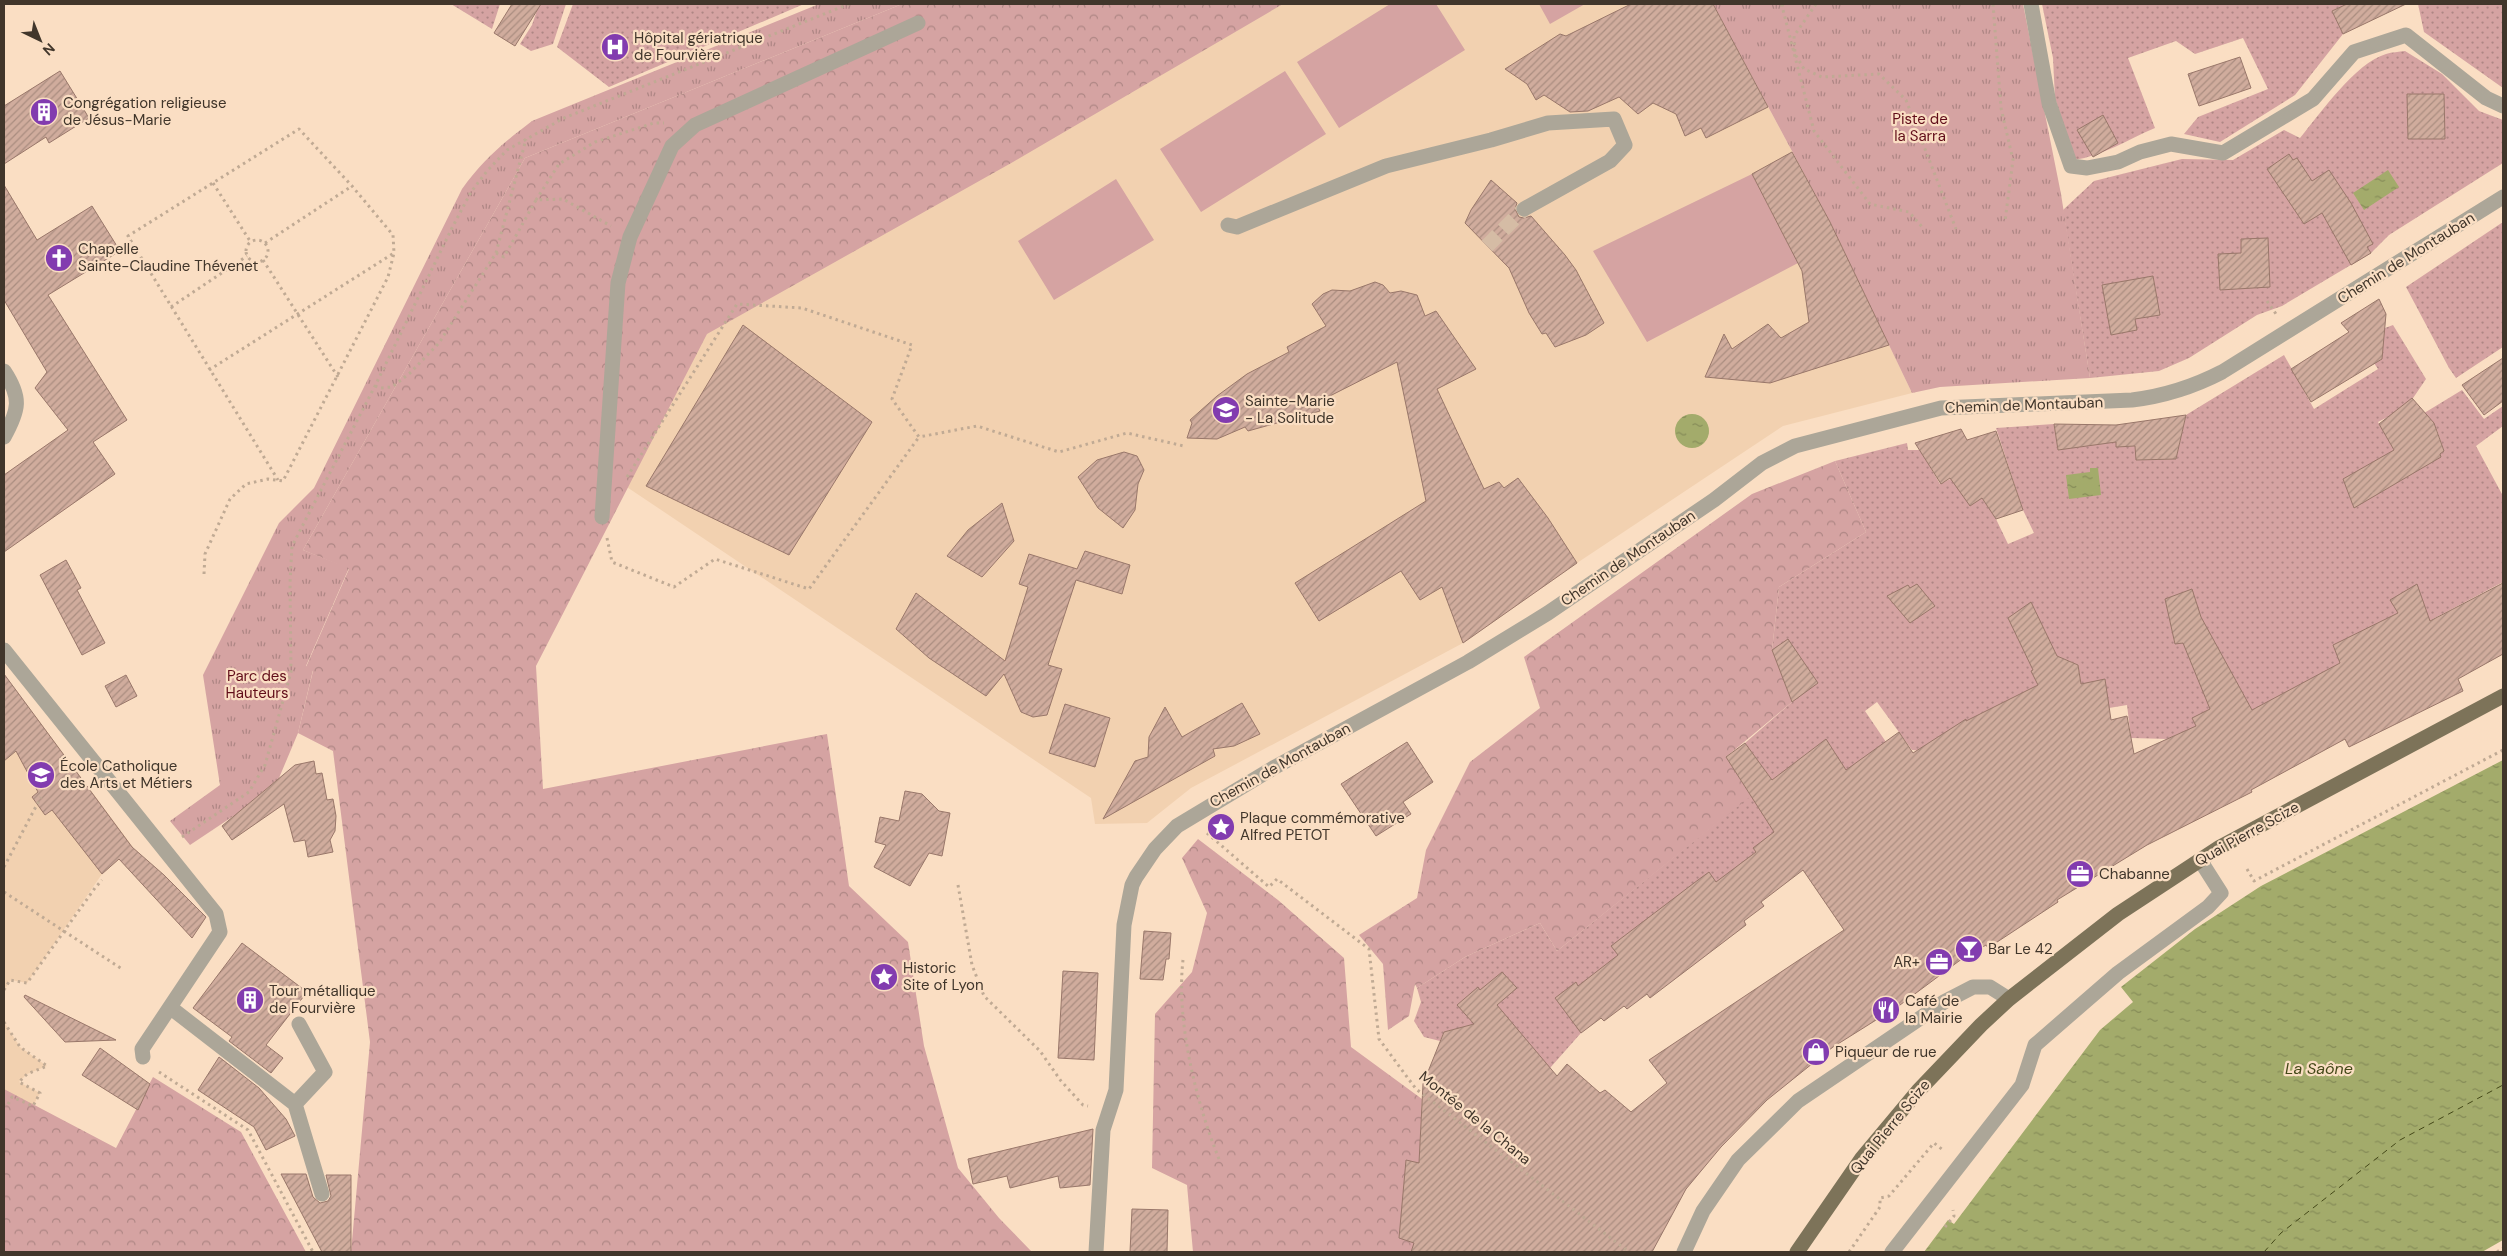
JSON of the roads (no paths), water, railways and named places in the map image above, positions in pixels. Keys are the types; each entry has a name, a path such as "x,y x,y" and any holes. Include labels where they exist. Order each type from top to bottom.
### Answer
{"main road":[{"name":"Quai Pierre Scize","path":"1796,1252 1862,1158 1918,1091 1981,1025 2010,999 2118,914 2200,860 2503,696"}],"street":[{"path":"2031,4 2049,102 2071,166 2087,168 2118,162 2140,152 2172,144 2223,153 2313,98 2354,52 2406,36 2486,98 2503,106"},
{"path":"602,517 618,283 630,237 672,146 695,125 918,24"},
{"path":"1228,225 1237,227 1386,166 1491,140 1548,123 1614,119 1625,145 1615,156 1524,210"},
{"name":"Chemin de Montauban","path":"1096,1252 1103,1130 1116,1090 1124,925 1132,885 1155,849 1177,826 1192,815 1275,767 1468,662 1589,585 1714,500 1762,463 1794,446 1941,408 2132,400 2158,397 2182,391 2222,372 2503,197"},
{"path":"4,371 13,385 18,409 4,437"},
{"path":"4,650 163,851 216,914 220,932 142,1049 143,1057"},
{"path":"1892,1252 2022,1085 2035,1045 2118,973 2208,908 2221,893 2200,860"},
{"path":"1684,1252 1704,1211 1738,1160 1798,1100 1944,1002 1973,987 1990,987 2010,999"},
{"path":"171,1008 295,1104 322,1194"},
{"path":"295,1104 324,1072 299,1024"}],"water":[{"path":"2388,170 2399,187 2364,210 2353,193"},
{"path":"1692,414 1699,415 1704,419 1708,424 1708,438 1704,443 1699,447 1692,448 1685,447 1680,443 1676,438 1675,431 1676,424 1680,419 1685,415"},
{"path":"2090,468 2098,468 2101,495 2069,499 2066,475 2090,472"},
{"name":"La Saône","path":"2503,760 2503,1240 2482,1252 1924,1252 1948,1220 1954,1224 2100,1030 2133,1002 2121,987 2195,929 2261,886"}],"tunnel":[{"path":"1487,246 1524,209"}],"place":[{"name":"Hôpital gériatrique de Fourvière","path":"615,47"},
{"name":"Congrégation religieuse de Jésus-Marie","path":"44,112"},
{"name":"Chapelle Sainte-Claudine Thévenet","path":"59,258"},
{"name":"Sainte-Marie - La Solitude","path":"1226,410"},
{"name":"École Catholique des Arts et Métiers","path":"41,775"},
{"name":"Plaque commémorative Alfred PETOT","path":"1221,827"},
{"name":"Chabanne","path":"2080,874"},
{"name":"Bar Le 42","path":"1969,949"},
{"name":"AR+","path":"1939,962"},
{"name":"Historic Site of Lyon","path":"884,977"},
{"name":"Tour métallique de Fourvière","path":"250,1000"},
{"name":"Café de la Mairie","path":"1886,1010"},
{"name":"Piqueur de rue","path":"1816,1052"}],"park label":[{"name":"Piste de la Sarra","path":"1920,128"},
{"name":"Parc des Hauteurs","path":"257,684"}]}
